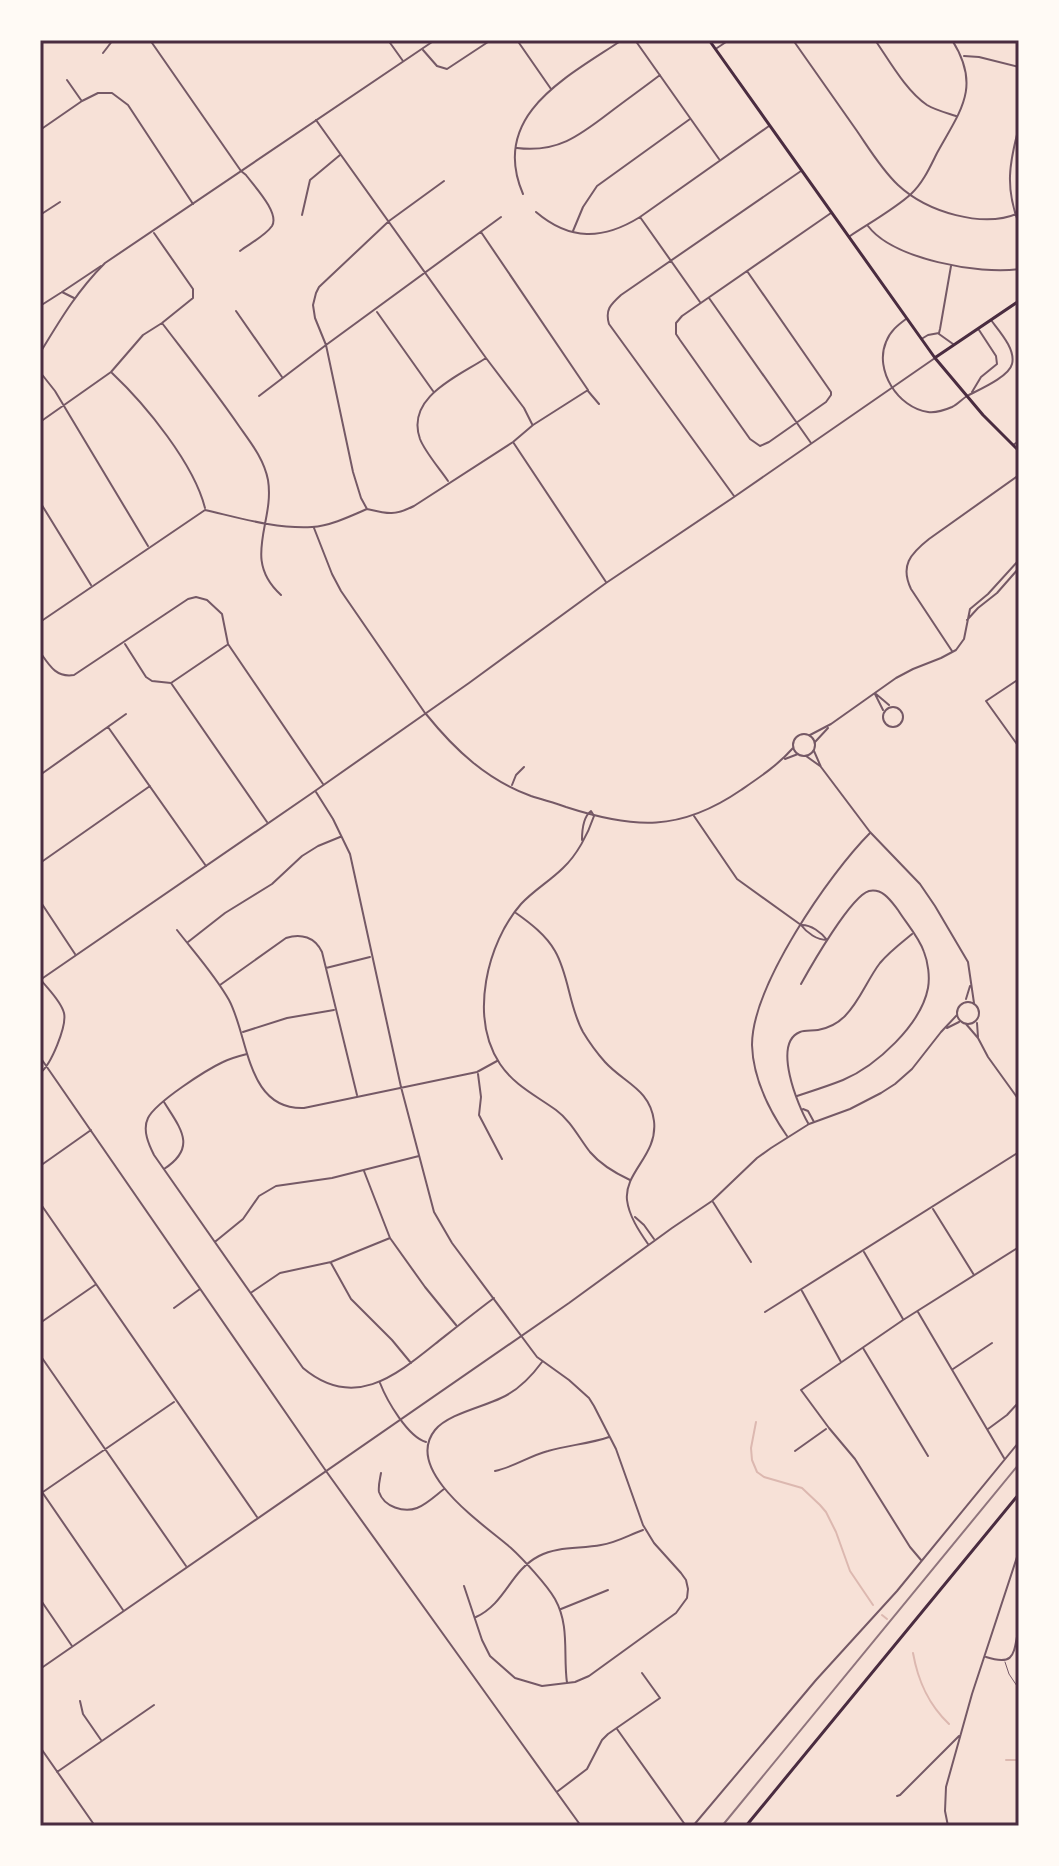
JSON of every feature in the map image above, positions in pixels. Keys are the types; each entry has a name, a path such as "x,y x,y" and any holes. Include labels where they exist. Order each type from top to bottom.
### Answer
{"main road":[{"path":"709,40 935,358 1019,451"},
{"path":"935,358 1019,301"},
{"path":"746,1826 1019,1494"}],"street":[{"path":"103,53 113,40"},
{"path":"150,40 274,217 274,223 267,231 240,251"},
{"path":"388,40 403,62"},
{"path":"40,306 435,40"},
{"path":"422,49 437,66 447,69 491,40"},
{"path":"517,40 552,90"},
{"path":"523,194 514,167 518,131 523,121 552,90 622,40"},
{"path":"635,40 720,160"},
{"path":"716,49 729,40"},
{"path":"793,40 882,167 900,187 942,211 958,216 994,220 1017,214"},
{"path":"875,40 920,99 928,106 957,116"},
{"path":"849,237 911,195 929,169 957,116 966,93 967,77 962,56 952,40"},
{"path":"962,56 1019,67"},
{"path":"516,148 546,148 574,139 660,75"},
{"path":"67,80 82,101"},
{"path":"40,130 82,101 98,93 112,93 128,105 193,204"},
{"path":"573,232 583,207 597,186 690,119"},
{"path":"316,120 524,408 533,425"},
{"path":"536,212 554,225 573,232 610,232 640,217 770,125"},
{"path":"1019,127 1010,175 1011,200 1019,224"},
{"path":"302,215 310,180 341,154"},
{"path":"734,497 609,324 607,315 611,304 621,295 802,170"},
{"path":"367,509 353,472 326,345 313,305 319,287 389,221 444,181"},
{"path":"40,215 60,202"},
{"path":"747,271 831,392 826,402 763,445 757,445 750,439 675,329 678,320 701,303 709,298 747,271 832,212"},
{"path":"259,396 501,217"},
{"path":"640,217 701,303"},
{"path":"867,225 879,237 923,258 951,266 990,271 1019,269"},
{"path":"40,422 111,372 143,335 193,298 194,292 153,232"},
{"path":"481,232 599,404"},
{"path":"40,353 86,281 105,263"},
{"path":"939,333 951,266"},
{"path":"62,292 74,298"},
{"path":"709,298 812,444"},
{"path":"376,310 434,392"},
{"path":"236,311 283,378"},
{"path":"907,318 895,327 884,345 884,370 892,388 902,399 927,412 948,409 1009,370 1012,356 991,320"},
{"path":"162,323 259,454 268,481 260,560 265,577 281,595"},
{"path":"968,396 981,377 997,364 996,356 978,329"},
{"path":"922,339 939,333 954,345"},
{"path":"449,482 419,438 419,411 434,392 486,358"},
{"path":"40,1073 47,1067 64,1016 59,1003 40,980 315,791 606,583 935,358"},
{"path":"40,372 55,391 149,547"},
{"path":"111,372 138,399 186,464 205,510"},
{"path":"40,622 205,510 265,524 314,527 367,509 397,514 513,442 533,425 588,390"},
{"path":"1012,445 1019,441"},
{"path":"513,442 606,583"},
{"path":"953,652 906,580 908,561 929,539 1019,475"},
{"path":"40,502 92,586"},
{"path":"314,527 341,591 425,713 449,743 484,772 511,787 594,816 650,824 673,821 694,816 722,803 784,759 793,748 797,735 810,735 815,742"},
{"path":"810,735 831,724 902,674 959,647 964,639 970,609 1019,560"},
{"path":"967,620 1019,568"},
{"path":"41,655 58,674 74,675 188,599 196,597 210,602 222,614 228,644 323,785"},
{"path":"124,643 146,677 152,681 171,683 228,644"},
{"path":"1019,679 986,701 1019,747"},
{"path":"171,683 268,823"},
{"path":"875,693 903,715 897,727 884,723 875,693"},
{"path":"883,712 891,707"},
{"path":"40,775 126,714"},
{"path":"831,724 815,742 814,751 821,767 870,832 920,884 968,962 974,1003 980,1011 976,1021 978,1038"},
{"path":"108,727 206,866"},
{"path":"793,748 798,754"},
{"path":"806,756 814,751"},
{"path":"784,759 798,754 821,767"},
{"path":"511,787 524,767"},
{"path":"40,863 150,786"},
{"path":"315,791 350,854 401,1087 440,1225 535,1353 589,1398 610,1436 645,1529 684,1577 688,1589 685,1602 673,1616 593,1673 579,1680 542,1686 523,1682 493,1660 485,1649 464,1586"},
{"path":"582,840 587,814"},
{"path":"594,816 589,832 563,869 532,893 499,937 489,964 486,1023 498,1061 518,1084 559,1112 608,1169 630,1180"},
{"path":"694,816 737,879 805,931 827,940"},
{"path":"787,1137 758,1080 752,1044 762,997 828,882 870,832"},
{"path":"187,943 225,913 272,884 302,856 342,836"},
{"path":"797,1096 845,1080 889,1049 912,1022 923,1003 928,988 927,962 923,948 890,899 878,891 871,891 860,897 827,940 801,984"},
{"path":"40,901 76,955"},
{"path":"515,912 539,931 556,952 582,1030 606,1063 644,1095 649,1103 655,1125 653,1138 645,1158 630,1180 627,1199 635,1225 648,1245"},
{"path":"177,930 220,985 235,1013 247,1054 262,1089 288,1107 304,1108 477,1072 498,1061"},
{"path":"809,1124 792,1083 786,1050 789,1041 796,1034 819,1030 844,1017 879,965 913,933"},
{"path":"220,985 277,943 294,935 308,937 319,945 357,1096"},
{"path":"326,968 371,957"},
{"path":"40,1669 712,1201 757,1158 787,1137 809,1124 859,1105 895,1084 912,1069 957,1015 959,1005 966,1001 971,985"},
{"path":"966,1001 974,1003"},
{"path":"242,1033 287,1018 336,1009"},
{"path":"957,1015 978,1038 1019,1100"},
{"path":"945,1028 961,1021"},
{"path":"966,1024 976,1021"},
{"path":"247,1054 212,1067 163,1101 150,1114 145,1125 151,1149 164,1169 308,1372 343,1387 361,1387 379,1382 395,1375 494,1298"},
{"path":"40,1057 326,1471 581,1826"},
{"path":"477,1072 481,1089 479,1115 502,1159"},
{"path":"163,1101 182,1130 185,1142 181,1153 164,1169"},
{"path":"802,1108 815,1122"},
{"path":"40,1166 91,1130"},
{"path":"765,1312 1019,1152"},
{"path":"215,1242 243,1219 259,1196 268,1189 419,1156"},
{"path":"363,1170 390,1238 457,1326"},
{"path":"712,1201 751,1262"},
{"path":"40,1203 257,1517"},
{"path":"932,1207 974,1276"},
{"path":"633,1216 655,1240"},
{"path":"251,1293 280,1273 331,1262 390,1238"},
{"path":"921,1561 855,1459 801,1390 903,1320 1019,1247"},
{"path":"863,1251 903,1320"},
{"path":"331,1262 351,1299 411,1363"},
{"path":"40,1323 97,1284"},
{"path":"174,1308 201,1289"},
{"path":"801,1290 841,1363"},
{"path":"917,1312 1005,1459"},
{"path":"952,1370 992,1343"},
{"path":"863,1348 928,1456"},
{"path":"40,1355 187,1567"},
{"path":"543,1361 530,1378 514,1391 447,1421 434,1432 428,1452 430,1463 445,1489 509,1547 548,1588 566,1630 564,1663 567,1683"},
{"path":"379,1382 387,1399 415,1437 429,1442"},
{"path":"124,1611 41,1492 176,1401"},
{"path":"987,1430 1019,1402"},
{"path":"795,1451 829,1428"},
{"path":"495,1471 544,1452 610,1436"},
{"path":"693,1826 816,1680 897,1591 1019,1442"},
{"path":"381,1473 379,1492 382,1498 401,1510 421,1506 445,1489"},
{"path":"475,1618 496,1604 517,1574 540,1556 551,1551 608,1544 645,1529"},
{"path":"948,1826 946,1787 1019,1551"},
{"path":"560,1610 608,1590"},
{"path":"40,1599 72,1647"},
{"path":"984,1657 1005,1662 1012,1653 1019,1627"},
{"path":"557,1791 587,1769 602,1740 660,1698 642,1673"},
{"path":"80,1701 83,1714 102,1741"},
{"path":"57,1772 154,1705"},
{"path":"616,1728 686,1826"},
{"path":"897,1796 961,1735"},
{"path":"40,1747 95,1826"}],"lane":[{"path":"1005,1662 1019,1689"}],"waterway":[{"path":"756,1422 751,1448 757,1472 802,1488 820,1505 836,1532 850,1571 873,1605"},
{"path":"882,1615 887,1619"},
{"path":"913,1653 925,1692 949,1724"},
{"path":"1006,1760 1019,1760"}],"railway":[{"path":"722,1826 1019,1464"}]}
